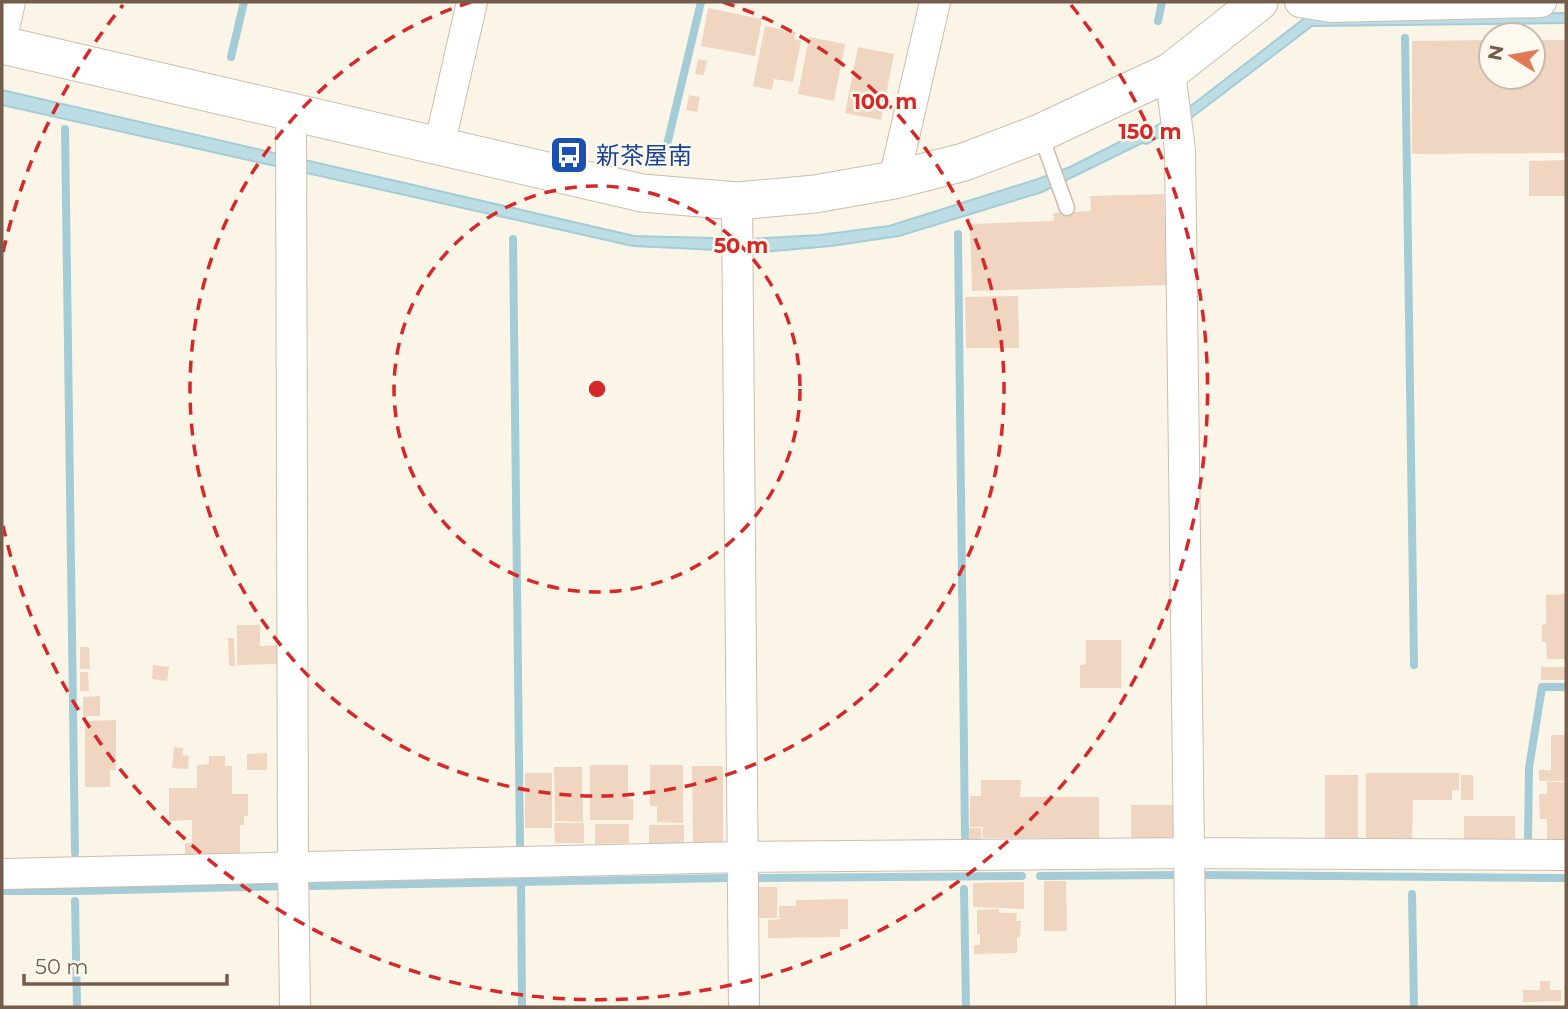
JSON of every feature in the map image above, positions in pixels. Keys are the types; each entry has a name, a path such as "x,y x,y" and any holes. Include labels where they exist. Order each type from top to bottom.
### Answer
{"street":[{"path":"2,37 10,2"},
{"path":"439,146 472,2"},
{"path":"894,180 935,2"},
{"path":"2,45 642,193 737,232 815,194 894,180 964,162 1040,133 1170,72 1259,2"},
{"path":"1300,2 1331,7 1541,2"},
{"path":"1170,72 1180,150 1191,1007"},
{"path":"291,112 295,1007"},
{"path":"737,232 744,1007"},
{"path":"2,874 741,857 1190,853 1566,855"}],"lane":[{"path":"1040,133 1067,208"}],"water":[{"path":"1566,13 1566,23 1477,21 1477,24 1312,26 1191,118 1147,144 1142,143 1042,192 899,236 831,246 761,252 633,246 2,105 2,90 634,236 751,239 820,235 889,226 1070,167 1139,132 1146,132 1192,105 1306,17"}],"building":[{"path":"708,8 762,19 755,56 701,46"},
{"path":"765,26 796,32 794,39 801,41 793,82 774,79 772,90 753,86"},
{"path":"809,37 845,44 834,101 798,94"},
{"path":"1477,40 1477,91 1547,91 1547,40 1566,40 1566,153 1412,154 1412,41"},
{"path":"858,47 894,54 881,120 845,113"},
{"path":"698,59 707,61 704,75 695,74"},
{"path":"689,95 700,97 697,112 686,110"},
{"path":"1566,160 1566,196 1529,196 1529,161"},
{"path":"1164,194 1167,285 972,291 970,224 1054,221 1053,213 1091,211 1090,196"},
{"path":"1018,296 1019,348 966,348 965,297"},
{"path":"1566,594 1566,659 1547,659 1546,642 1542,642 1542,625 1546,624 1546,595"},
{"path":"237,625 260,625 260,646 280,645 280,664 237,665"},
{"path":"228,638 234,638 235,666 229,666"},
{"path":"1086,640 1121,640 1121,688 1080,688 1080,665 1086,664"},
{"path":"80,647 89,647 90,669 80,669"},
{"path":"153,665 169,667 167,681 152,679"},
{"path":"1541,667 1566,667 1566,680 1541,680"},
{"path":"80,672 88,672 89,691 80,691"},
{"path":"100,696 100,716 83,716 83,697"},
{"path":"116,720 116,770 110,770 110,787 85,787 85,721"},
{"path":"1551,735 1566,735 1566,781 1539,781 1539,770 1551,770"},
{"path":"174,747 183,748 182,755 189,756 188,769 172,768"},
{"path":"267,753 267,770 247,770 247,754"},
{"path":"209,756 225,756 225,766 232,766 232,794 248,794 248,816 244,816 244,825 240,825 240,854 185,854 185,843 192,843 192,820 169,821 169,788 197,788 197,765 209,764"},
{"path":"590,765 628,765 628,799 633,799 633,820 590,820"},
{"path":"650,765 683,765 683,823 657,822 657,806 650,806"},
{"path":"692,766 723,766 723,842 693,843"},
{"path":"554,767 582,767 583,822 555,821"},
{"path":"525,773 552,773 552,828 525,828"},
{"path":"1366,773 1459,773 1459,790 1452,790 1452,800 1413,800 1412,841 1366,841"},
{"path":"1325,775 1358,775 1358,838 1325,838"},
{"path":"1461,775 1473,775 1473,800 1461,800"},
{"path":"981,780 1021,780 1020,797 1099,797 1099,838 982,838 983,827 970,827 970,796 981,796"},
{"path":"1547,782 1566,782 1566,840 1547,840 1547,819 1540,819 1539,794 1547,794"},
{"path":"1131,805 1174,805 1174,838 1131,840"},
{"path":"1464,816 1515,816 1515,841 1464,841"},
{"path":"554,823 584,823 584,843 555,843"},
{"path":"595,824 629,824 629,843 595,844"},
{"path":"649,825 684,825 684,844 649,844"},
{"path":"969,828 981,828 981,839 969,839"},
{"path":"1044,881 1066,881 1067,931 1044,931"},
{"path":"1024,882 1024,909 973,907 973,883"},
{"path":"757,887 777,887 777,918 757,918"},
{"path":"848,899 848,929 840,929 840,937 768,938 768,920 782,919 779,918 779,906 796,906 796,900"},
{"path":"999,909 999,913 1017,913 1016,921 1021,921 1017,953 974,954 974,945 980,945 977,910"},
{"path":"1540,981 1550,981 1550,990 1561,990 1561,1001 1523,1002 1523,990 1540,990"}],"waterway":[{"path":"231,57 244,2"},
{"path":"666,149 701,2"},
{"path":"1158,21 1162,2"},
{"path":"1405,38 1414,665"},
{"path":"65,129 75,853"},
{"path":"958,234 965,837"},
{"path":"513,239 520,845"},
{"path":"1528,839 1529,768 1542,687 1566,687"},
{"path":"1040,876 1175,875"},
{"path":"1201,875 1566,878"},
{"path":"757,878 1022,876"},
{"path":"311,886 728,878"},
{"path":"521,882 522,1007"},
{"path":"2,891 287,886"},
{"path":"964,889 966,1007"},
{"path":"1412,894 1414,1007"},
{"path":"75,901 77,1007"}],"place":[{"name":"新茶屋南","path":"569,155"}]}
